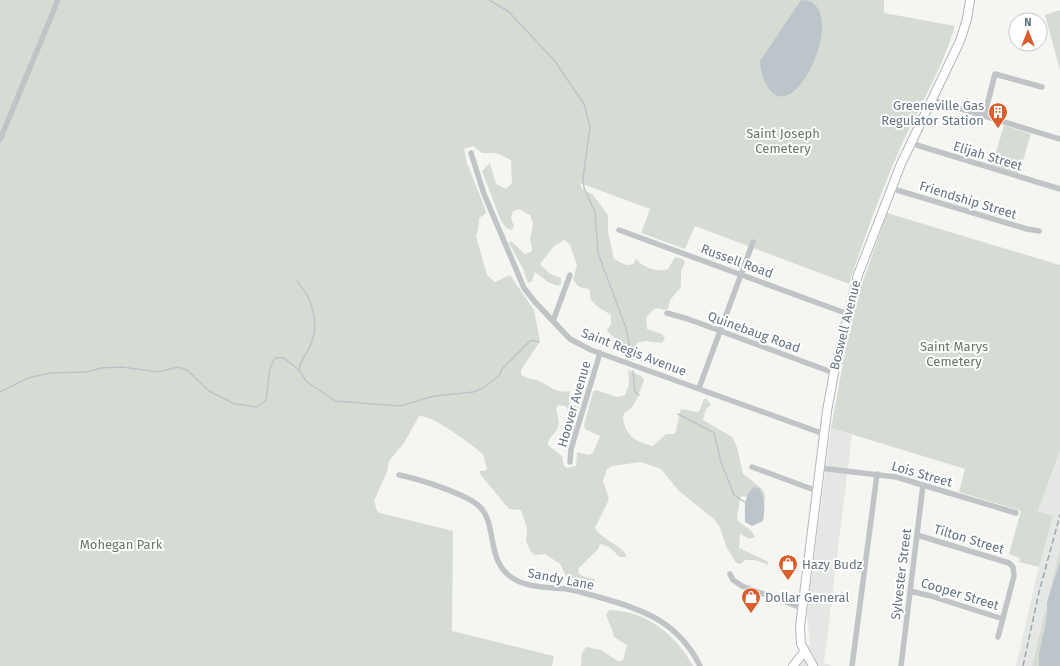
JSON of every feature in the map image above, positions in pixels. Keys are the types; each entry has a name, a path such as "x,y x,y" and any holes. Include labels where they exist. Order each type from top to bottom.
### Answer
{"main road":[{"name":"Boswell Avenue","path":"812,666 804,652 800,636 802,608 824,434 834,372 858,275 890,188 910,143 960,41 967,18 970,0"},
{"path":"793,666 804,652"}],"street":[{"path":"0,140 58,0"},
{"path":"984,117 996,74 1042,87"},
{"path":"932,100 1060,139"},
{"name":"Elijah Street","path":"910,143 1060,189"},
{"name":"Saint Regis Avenue","path":"471,152 484,194 519,277 529,295 574,341 600,353 824,434"},
{"name":"Friendship Street","path":"890,188 1027,229 1039,231"},
{"name":"Russell Road","path":"619,230 848,314"},
{"path":"699,388 753,242"},
{"path":"553,321 570,275"},
{"name":"Quinebaug Road","path":"667,313 834,372"},
{"name":"Hoover Avenue","path":"570,462 571,449 600,353"},
{"path":"752,467 817,491"},
{"name":"Lois Street","path":"820,468 896,477 1016,513"},
{"path":"852,666 877,474"},
{"name":"Sandy Lane","path":"399,475 414,478 469,499 481,508 489,523 494,553 504,571 513,579 525,584 539,587 569,590 646,612 672,628 694,652 700,666"},
{"name":"Sylvester Street","path":"901,666 923,485"},
{"name":"Tilton Street","path":"916,535 1009,563 1013,567 1014,576 998,637"},
{"path":"730,574 734,581 742,586 802,608"},
{"name":"Cooper Street","path":"910,591 931,596 1003,619"}],"shaded area":[{"path":"801,0 815,5 822,19 821,38 815,58 806,77 794,91 781,96 770,90 766,84 760,61"},
{"path":"831,428 852,435 824,663 832,666 798,666 810,643 807,613"},
{"path":"1060,450 1060,548 1032,666 1016,666 1038,570 1053,516 1038,511"},
{"path":"754,487 760,489 762,493 764,512 763,521 752,526 745,522 745,508 748,494"},
{"path":"1060,561 1060,666 1039,666 1039,653 1046,621 1047,602"}],"green space":[{"path":"0,0 884,0 884,13 955,26 938,70 903,142 888,177 849,284 695,226 685,249 641,233 650,209 580,183 582,189 592,194 608,215 608,232 614,259 629,265 634,263 636,258 641,264 655,270 668,269 675,257 683,259 685,262 681,271 681,287 670,300 668,309 664,310 655,308 646,318 647,329 662,334 665,338 662,343 645,341 637,343 636,347 644,359 644,362 624,356 617,340 607,331 611,324 611,315 598,307 591,300 589,289 579,287 573,280 577,265 570,245 565,240 554,246 540,264 550,274 561,278 561,284 558,286 548,282 535,272 532,281 528,283 523,269 509,243 511,241 525,254 531,252 532,248 530,239 533,224 530,215 519,209 513,211 511,218 514,226 512,230 507,229 501,221 482,171 490,163 496,184 506,189 512,183 511,160 496,153 482,153 473,146 464,149 467,163 486,211 485,214 479,218 476,236 487,275 495,282 510,275 534,310 540,341 521,370 521,374 554,389 565,392 570,391 569,402 579,408 577,412 568,410 566,406 558,405 556,410 559,424 548,445 562,456 564,466 567,468 576,466 577,452 588,455 593,453 600,436 585,429 584,425 593,392 596,390 617,397 625,395 629,384 628,370 641,376 644,380 635,402 623,416 624,425 633,438 642,443 653,446 666,434 675,434 681,409 698,412 706,398 711,405 706,409 703,420 732,437 737,447 743,474 761,488 765,494 764,511 748,497 742,496 740,498 737,518 754,534 755,537 750,539 740,534 739,548 767,561 769,565 755,560 745,560 741,564 736,563 726,546 720,527 714,519 679,491 661,469 641,462 612,466 607,469 603,481 609,499 595,528 602,536 622,550 627,557 620,557 609,547 600,544 598,549 578,569 579,574 587,578 595,579 594,584 590,587 579,584 567,578 560,564 545,554 535,555 531,552 526,541 527,528 521,510 509,509 480,474 480,471 487,469 483,454 443,425 426,417 419,416 404,443 389,461 387,472 374,501 377,511 453,531 452,631 554,656 552,666 0,666"},
{"path":"1060,10 1060,70 1048,26 1048,14"},
{"path":"1004,125 1031,134 1019,173 992,166"},
{"name":"Saint Marys Cemetery","path":"887,213 1060,265 1060,450 1038,511 1053,516 1039,567 1019,562 1020,558 1009,554 1021,511 959,492 965,469 831,428 846,347 861,287"},
{"path":"1060,548 1060,561 1048,599"},
{"path":"1046,607 1046,621 1039,653 1039,666 1032,666"},
{"path":"610,610 623,611 636,615 659,627 678,644 693,666 581,666 582,653 586,647 601,650 618,661 623,660 627,645 614,637 606,614"}],"waterway":[{"path":"489,0 508,11 554,60 584,104 590,127 583,178 584,188 595,212 598,253 626,328 632,359"},
{"path":"297,281 307,295 313,311 315,327 311,344 299,369"},
{"path":"0,392 28,378 50,373 87,372 101,368 122,367 158,372 178,367 187,370 209,391 235,404 257,407 266,400 270,368 275,358 284,358 299,370 306,381 335,401 400,406 434,396 473,392 483,388 499,376 502,369 531,340 539,342"},
{"path":"633,371 635,392 639,395"},
{"path":"678,414 714,433 721,462 734,495 746,503"}],"railway":[{"path":"1023,666 1039,592 1060,515"}],"place":[{"name":"Greeneville Gas Regulator Station","path":"998,129"},
{"name":"Hazy Budz","path":"788,581"},
{"name":"Dollar General","path":"751,614"}],"park label":[{"name":"Saint Joseph Cemetery","path":"783,140"},
{"name":"Mohegan Park","path":"121,544"}]}
